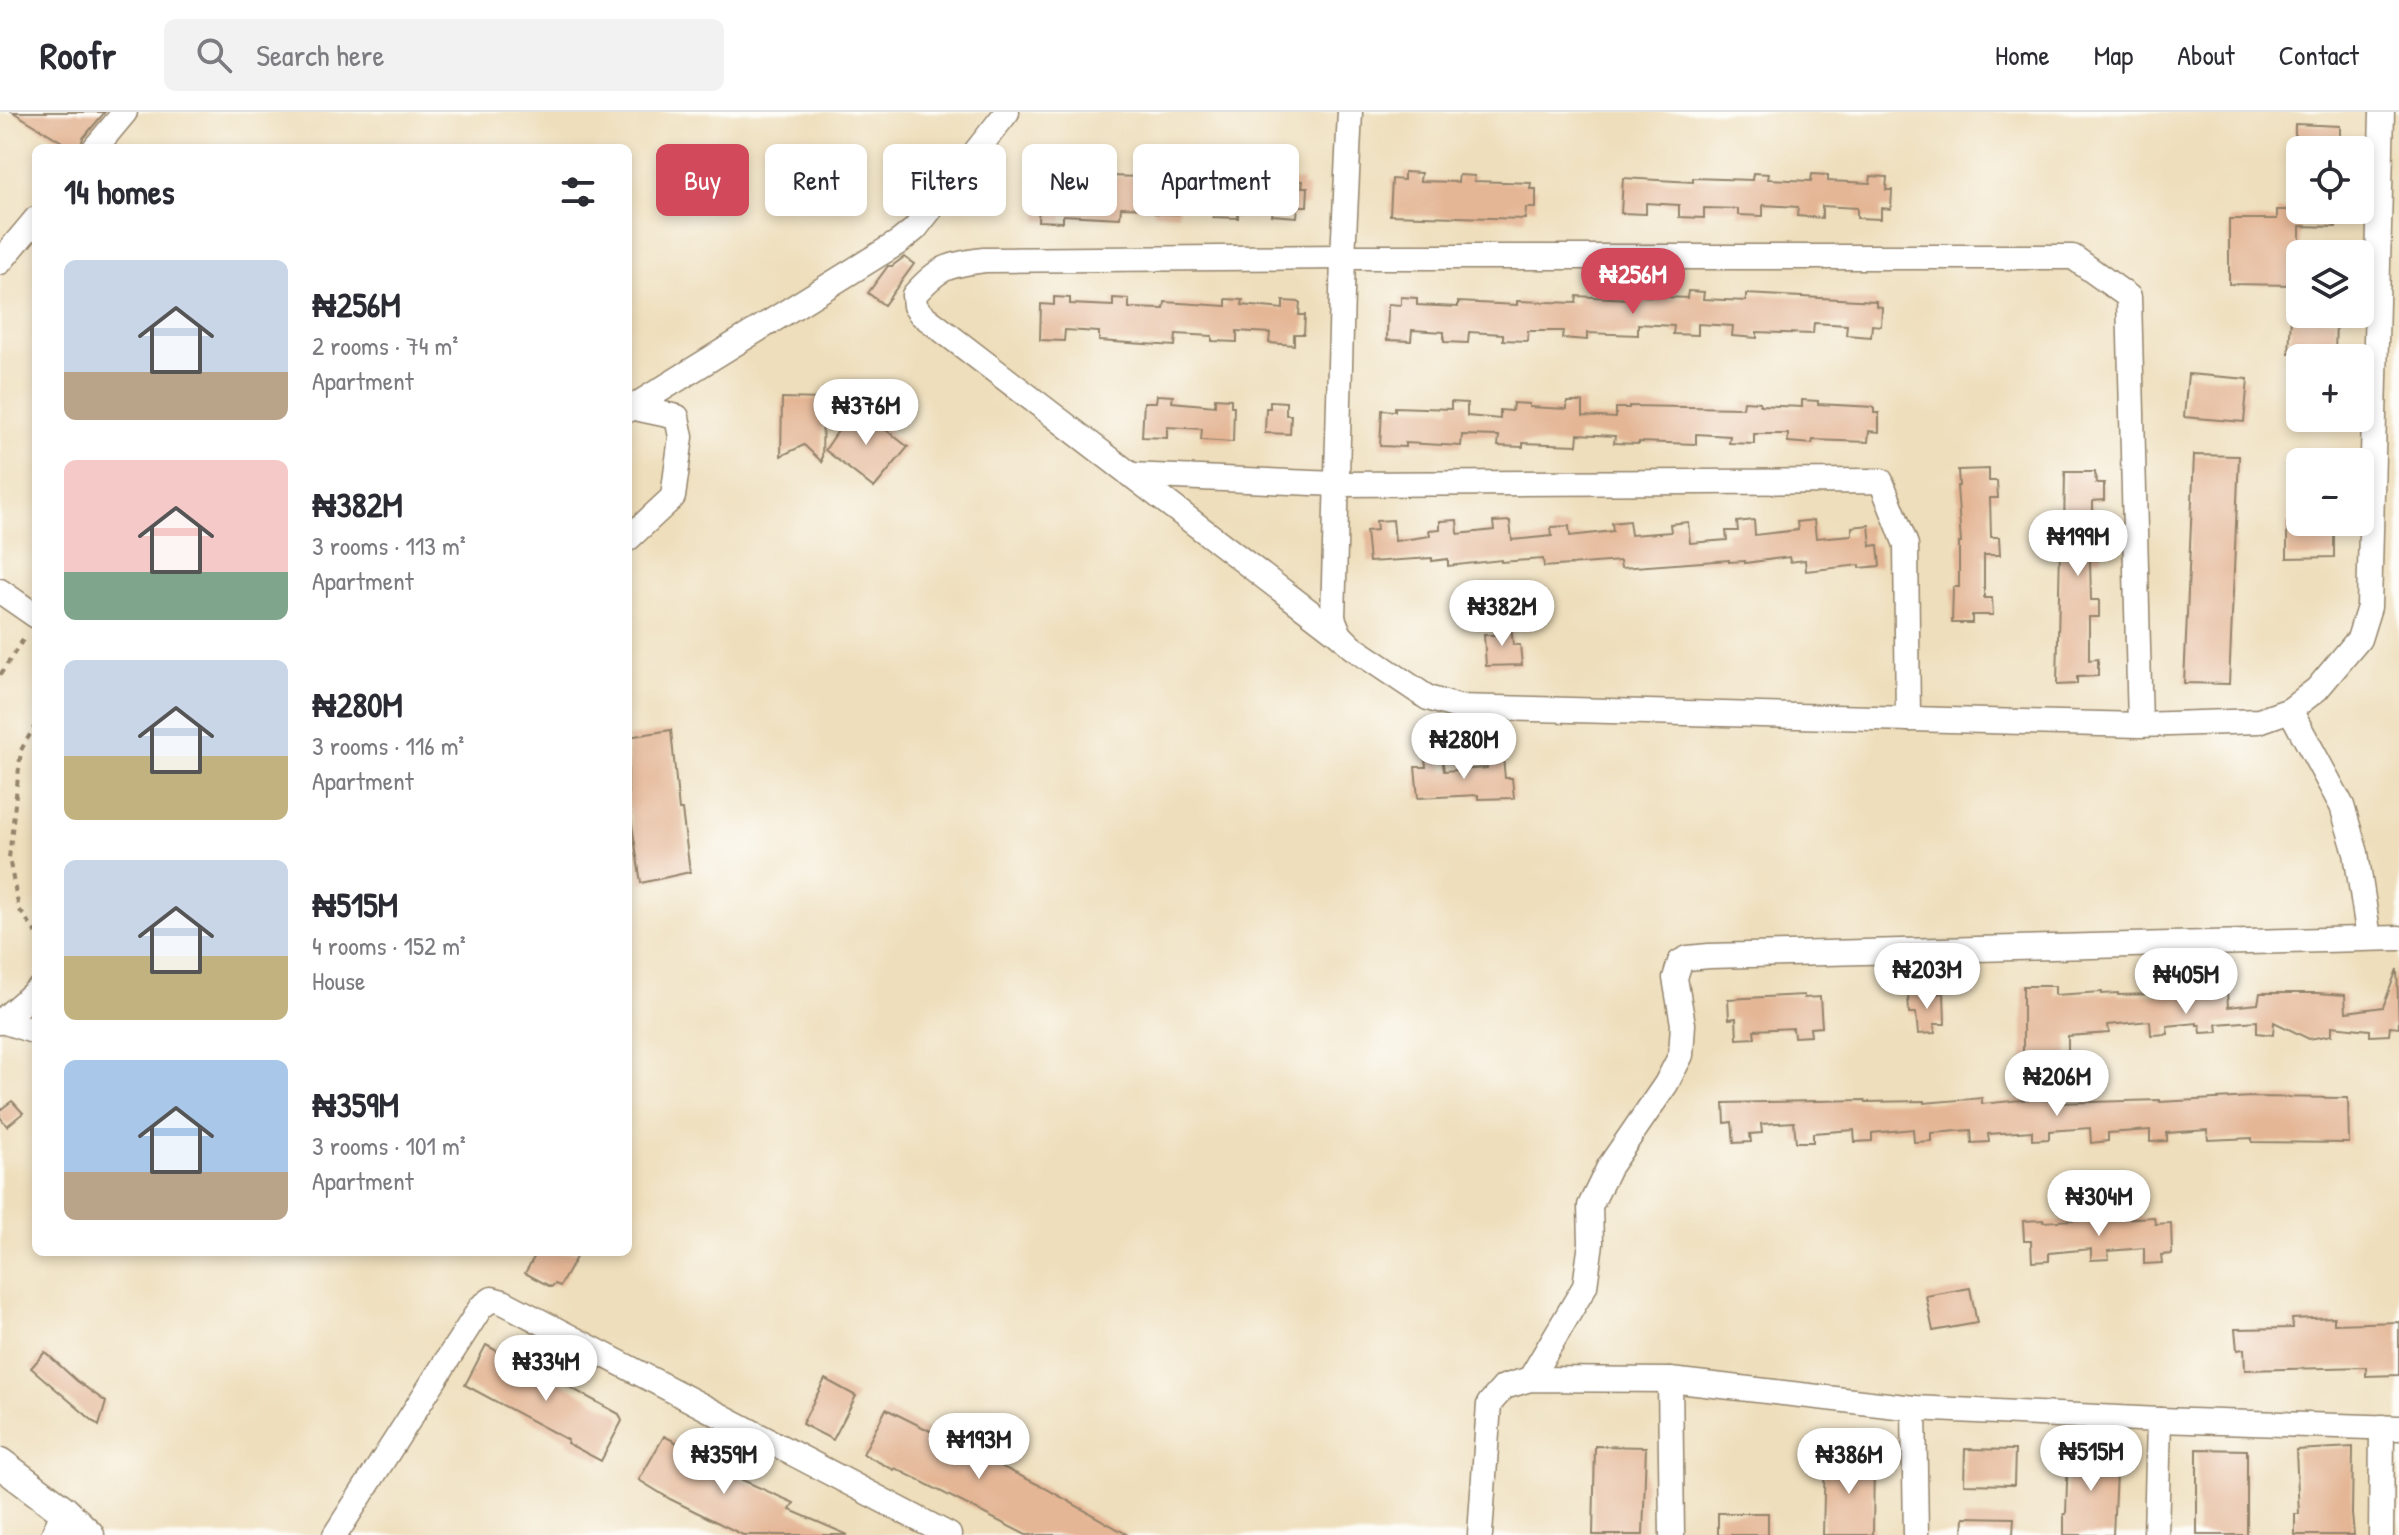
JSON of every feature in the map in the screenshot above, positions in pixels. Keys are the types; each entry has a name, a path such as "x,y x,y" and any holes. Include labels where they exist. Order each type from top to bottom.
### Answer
{"main road":[{"path":"0,1463 58,1523 89,1535"}],"street":[{"path":"98,144 125,112"},
{"path":"632,409 907,236 1007,112"},
{"path":"1340,635 1333,618 1350,112"},
{"path":"2140,725 2129,297 2073,257 984,260 961,263 935,272 914,295 915,306 921,314 1352,647 1428,698 1458,707 2140,725 2259,721 2290,710 2317,689 2359,639 2369,607 2382,112"},
{"path":"0,262 9,238 32,222"},
{"path":"632,409 677,417 681,437 673,497 632,535"},
{"path":"1130,475 1336,484 1881,481 1906,545 1908,719"},
{"path":"0,591 32,623"},
{"path":"2290,710 2342,806 2356,853 2369,938"},
{"path":"1530,1379 1585,1286 1591,1243 1590,1206 1609,1167 1666,1084 1681,1055 1683,1024 1675,978 1680,962 1709,956 2399,938"},
{"path":"1,1021 32,994"},
{"path":"1,1021 32,1031"},
{"path":"335,1535 481,1307 492,1299 949,1535"},
{"path":"1480,1535 1489,1404 1504,1387 1530,1379 1670,1380 1914,1408 2390,1428 2381,1535"},
{"path":"1670,1380 1672,1535"},
{"path":"1914,1408 1916,1535"},
{"path":"2156,1535 2159,1420"}],"path":[{"path":"0,675 32,623"},
{"path":"32,731 21,750 9,858 19,909 32,927"}],"building":[{"path":"13,112 105,112 81,144 65,144"},
{"path":"2295,124 2340,126 2340,136 2295,136"},
{"path":"1404,172 1421,173 1420,181 1458,182 1459,175 1475,176 1474,181 1531,183 1530,189 1536,189 1536,208 1526,208 1525,219 1390,215 1392,179 1404,180"},
{"path":"1753,173 1769,174 1768,179 1811,181 1812,174 1828,175 1828,181 1870,183 1871,176 1887,177 1886,190 1892,190 1891,209 1881,208 1881,219 1857,218 1857,208 1822,206 1822,218 1797,216 1798,207 1763,205 1763,216 1738,215 1738,209 1704,208 1704,218 1679,217 1679,205 1646,203 1646,214 1621,213 1623,178 1693,182 1693,178 1752,180"},
{"path":"1117,176 1133,177 1133,207 1121,207 1120,218 1082,216 1117,216"},
{"path":"1299,181 1303,181 1302,187 1308,187 1307,206 1299,206"},
{"path":"2277,210 2286,210 2286,224 2336,224 2336,227 2300,226 2300,240 2286,240 2286,285 2229,284 2229,219 2277,219"},
{"path":"1038,216 1063,216 1063,222 1038,221"},
{"path":"904,257 914,264 884,305 868,293 888,266"},
{"path":"1628,291 1644,292 1644,296 1687,298 1688,291 1704,292 1703,299 1746,301 1746,294 1876,301 1876,306 1882,307 1881,326 1872,325 1871,337 1846,335 1847,325 1814,323 1813,334 1757,332 1757,338 1732,336 1733,326 1698,324 1698,335 1673,334 1674,326 1638,324 1638,335 1587,333 1587,340 1562,338 1563,331 1528,331 1527,341 1503,340 1503,334 1469,332 1468,343 1444,342 1444,332 1412,330 1411,341 1387,340 1388,304 1401,305 1401,297 1417,298 1417,305 1458,307 1458,302 1517,305 1517,301 1576,303 1577,296 1627,299"},
{"path":"1054,297 1070,298 1070,304 1113,306 1113,298 1129,299 1129,308 1164,309 1165,302 1226,306 1226,299 1243,300 1242,305 1283,309 1283,301 1300,302 1299,315 1305,315 1304,334 1294,334 1294,345 1269,343 1270,333 1237,331 1237,342 1212,341 1212,336 1176,334 1175,346 1099,341 1099,332 1065,330 1064,341 1040,340 1041,304 1054,305"},
{"path":"2290,328 2336,328 2335,344 2290,344"},
{"path":"2188,374 2248,379 2244,422 2184,417"},
{"path":"1157,395 1173,396 1172,402 1215,406 1215,398 1231,399 1231,406 1234,406 1233,442 1201,440 1202,429 1167,427 1167,438 1142,437 1144,402 1156,402"},
{"path":"782,398 823,399 822,462 804,445 781,456"},
{"path":"1802,400 1818,401 1818,404 1874,407 1874,413 1879,413 1879,432 1869,431 1868,442 1813,440 1812,444 1788,442 1788,434 1754,434 1754,444 1729,443 1730,436 1696,434 1696,444 1639,444 1614,443 1615,436 1578,434 1577,445 1523,443 1523,447 1498,446 1499,436 1462,435 1461,446 1405,443 1405,447 1380,446 1382,410 1395,411 1395,407 1451,409 1451,402 1467,403 1467,416 1500,419 1500,410 1512,411 1513,403 1567,409 1567,402 1583,402 1583,416 1616,418 1616,408 1629,406 1743,408 1744,401 1802,407"},
{"path":"1270,401 1286,402 1286,415 1291,415 1290,434 1265,433 1266,408 1270,408"},
{"path":"855,406 908,447 874,488 825,450"},
{"path":"2194,455 2239,456 2229,684 2184,683"},
{"path":"1989,469 1989,481 1997,481 1998,498 1990,498 1991,537 1999,537 2000,555 1984,555 1984,598 1992,598 1993,615 1972,615 1972,623 1952,623 1953,587 1959,587 1961,543 1958,470"},
{"path":"2065,472 2095,472 2096,483 2104,483 2104,500 2093,501 2093,542 2101,542 2102,559 2090,560 2091,600 2099,600 2099,617 2089,617 2089,660 2098,659 2098,676 2077,677 2077,684 2057,685 2060,547 2063,547 2064,532"},
{"path":"1393,520 1395,541 1430,536 1429,530 1440,529 1440,521 1457,520 1458,534 1494,530 1493,522 1510,521 1512,540 1552,536 1551,527 1569,526 1570,536 1613,531 1612,523 1629,521 1631,535 1671,532 1670,524 1688,522 1690,543 1727,540 1726,531 1738,531 1737,522 1754,520 1755,535 1798,530 1797,522 1814,520 1816,538 1852,535 1852,527 1869,525 1871,546 1878,545 1880,566 1806,571 1805,560 1790,562 1789,557 1745,563 1729,560 1621,568 1620,561 1544,567 1543,559 1448,566 1448,559 1432,561 1432,558 1369,562 1366,531 1377,530 1376,521"},
{"path":"2287,536 2334,536 2334,557 2287,558"},
{"path":"1511,625 1513,645 1520,645 1522,665 1486,666 1484,635 1495,635 1494,626"},
{"path":"671,730 679,810 682,810 690,872 641,883 632,825 632,736"},
{"path":"1442,757 1444,771 1487,768 1486,759 1503,758 1505,778 1512,778 1514,798 1478,799 1478,795 1418,798 1415,767 1426,767 1425,758"},
{"path":"2397,969 2399,1027 2390,1026 2389,1035 2370,1036 2370,1030 2332,1026 2332,1035 2309,1039 2274,1022 2273,1035 2257,1033 2257,1021 2217,1024 2218,1032 2201,1033 2197,1023 2167,1026 2168,1034 2151,1035 2150,1021 2108,1025 2109,1033 2068,1036 2068,1063 2023,1063 2023,986 2055,986 2055,995 2227,992 2228,1007 2258,1004 2260,993 2345,995 2346,1012 2383,1007"},
{"path":"1908,993 1944,993 1945,1024 1934,1024 1935,1033 1918,1034 1916,1013 1909,1013"},
{"path":"1804,995 1804,998 1820,997 1822,1027 1810,1028 1811,1036 1794,1037 1793,1028 1754,1030 1755,1038 1737,1039 1736,1018 1729,1019 1728,999"},
{"path":"2252,1097 2348,1098 2349,1143 2252,1142 2252,1138 2208,1140 2207,1130 2167,1133 2167,1141 2150,1142 2150,1130 2108,1133 2108,1141 2091,1143 2090,1128 2049,1131 2049,1139 2032,1140 2032,1131 1988,1134 1989,1142 1972,1143 1971,1130 1931,1133 1931,1141 1914,1142 1913,1129 1872,1133 1872,1141 1855,1142 1854,1130 1813,1133 1813,1142 1796,1142 1794,1122 1761,1124 1762,1133 1750,1134 1751,1142 1734,1143 1732,1122 1725,1123 1724,1103 1865,1100 1924,1103 1982,1098 1982,1104 2042,1098 2058,1099 2058,1103 2160,1102"},
{"path":"12,1101 23,1113 7,1126 0,1117 0,1110"},
{"path":"2154,1217 2155,1224 2171,1223 2172,1254 2161,1255 2162,1263 2144,1264 2144,1248 2108,1251 2109,1259 2091,1260 2091,1249 2049,1253 2049,1261 2032,1262 2031,1241 2024,1241 2023,1221"},
{"path":"535,1256 577,1256 560,1286 555,1284 551,1287 525,1273"},
{"path":"1970,1288 1977,1323 1933,1331 1926,1296"},
{"path":"2334,1317 2334,1324 2399,1322 2399,1375 2366,1376 2366,1367 2245,1370 2244,1349 2237,1350 2235,1329 2293,1328 2292,1319"},
{"path":"486,1345 539,1378 542,1372 619,1414 622,1421 601,1461 465,1385"},
{"path":"45,1352 106,1402 99,1426 31,1368"},
{"path":"825,1379 856,1396 833,1440 802,1424"},
{"path":"886,1409 1045,1488 1128,1535 1026,1535 863,1454"},
{"path":"664,1436 691,1450 688,1455 741,1476 740,1479 794,1503 790,1510 848,1535 743,1535 670,1499 639,1480"},
{"path":"1595,1446 1646,1447 1643,1535 1593,1535"},
{"path":"2353,1447 2354,1535 2295,1535 2295,1514 2299,1514 2296,1450"},
{"path":"1965,1449 2015,1450 2014,1485 1964,1484"},
{"path":"2197,1449 2247,1450 2247,1535 2197,1535"},
{"path":"2068,1451 2117,1451 2113,1535 2064,1535"},
{"path":"1825,1456 1874,1457 1873,1535 1823,1535"},
{"path":"1718,1513 1768,1513 1768,1535 1718,1535"},
{"path":"1964,1517 2014,1518 2013,1535 1963,1535"}]}
